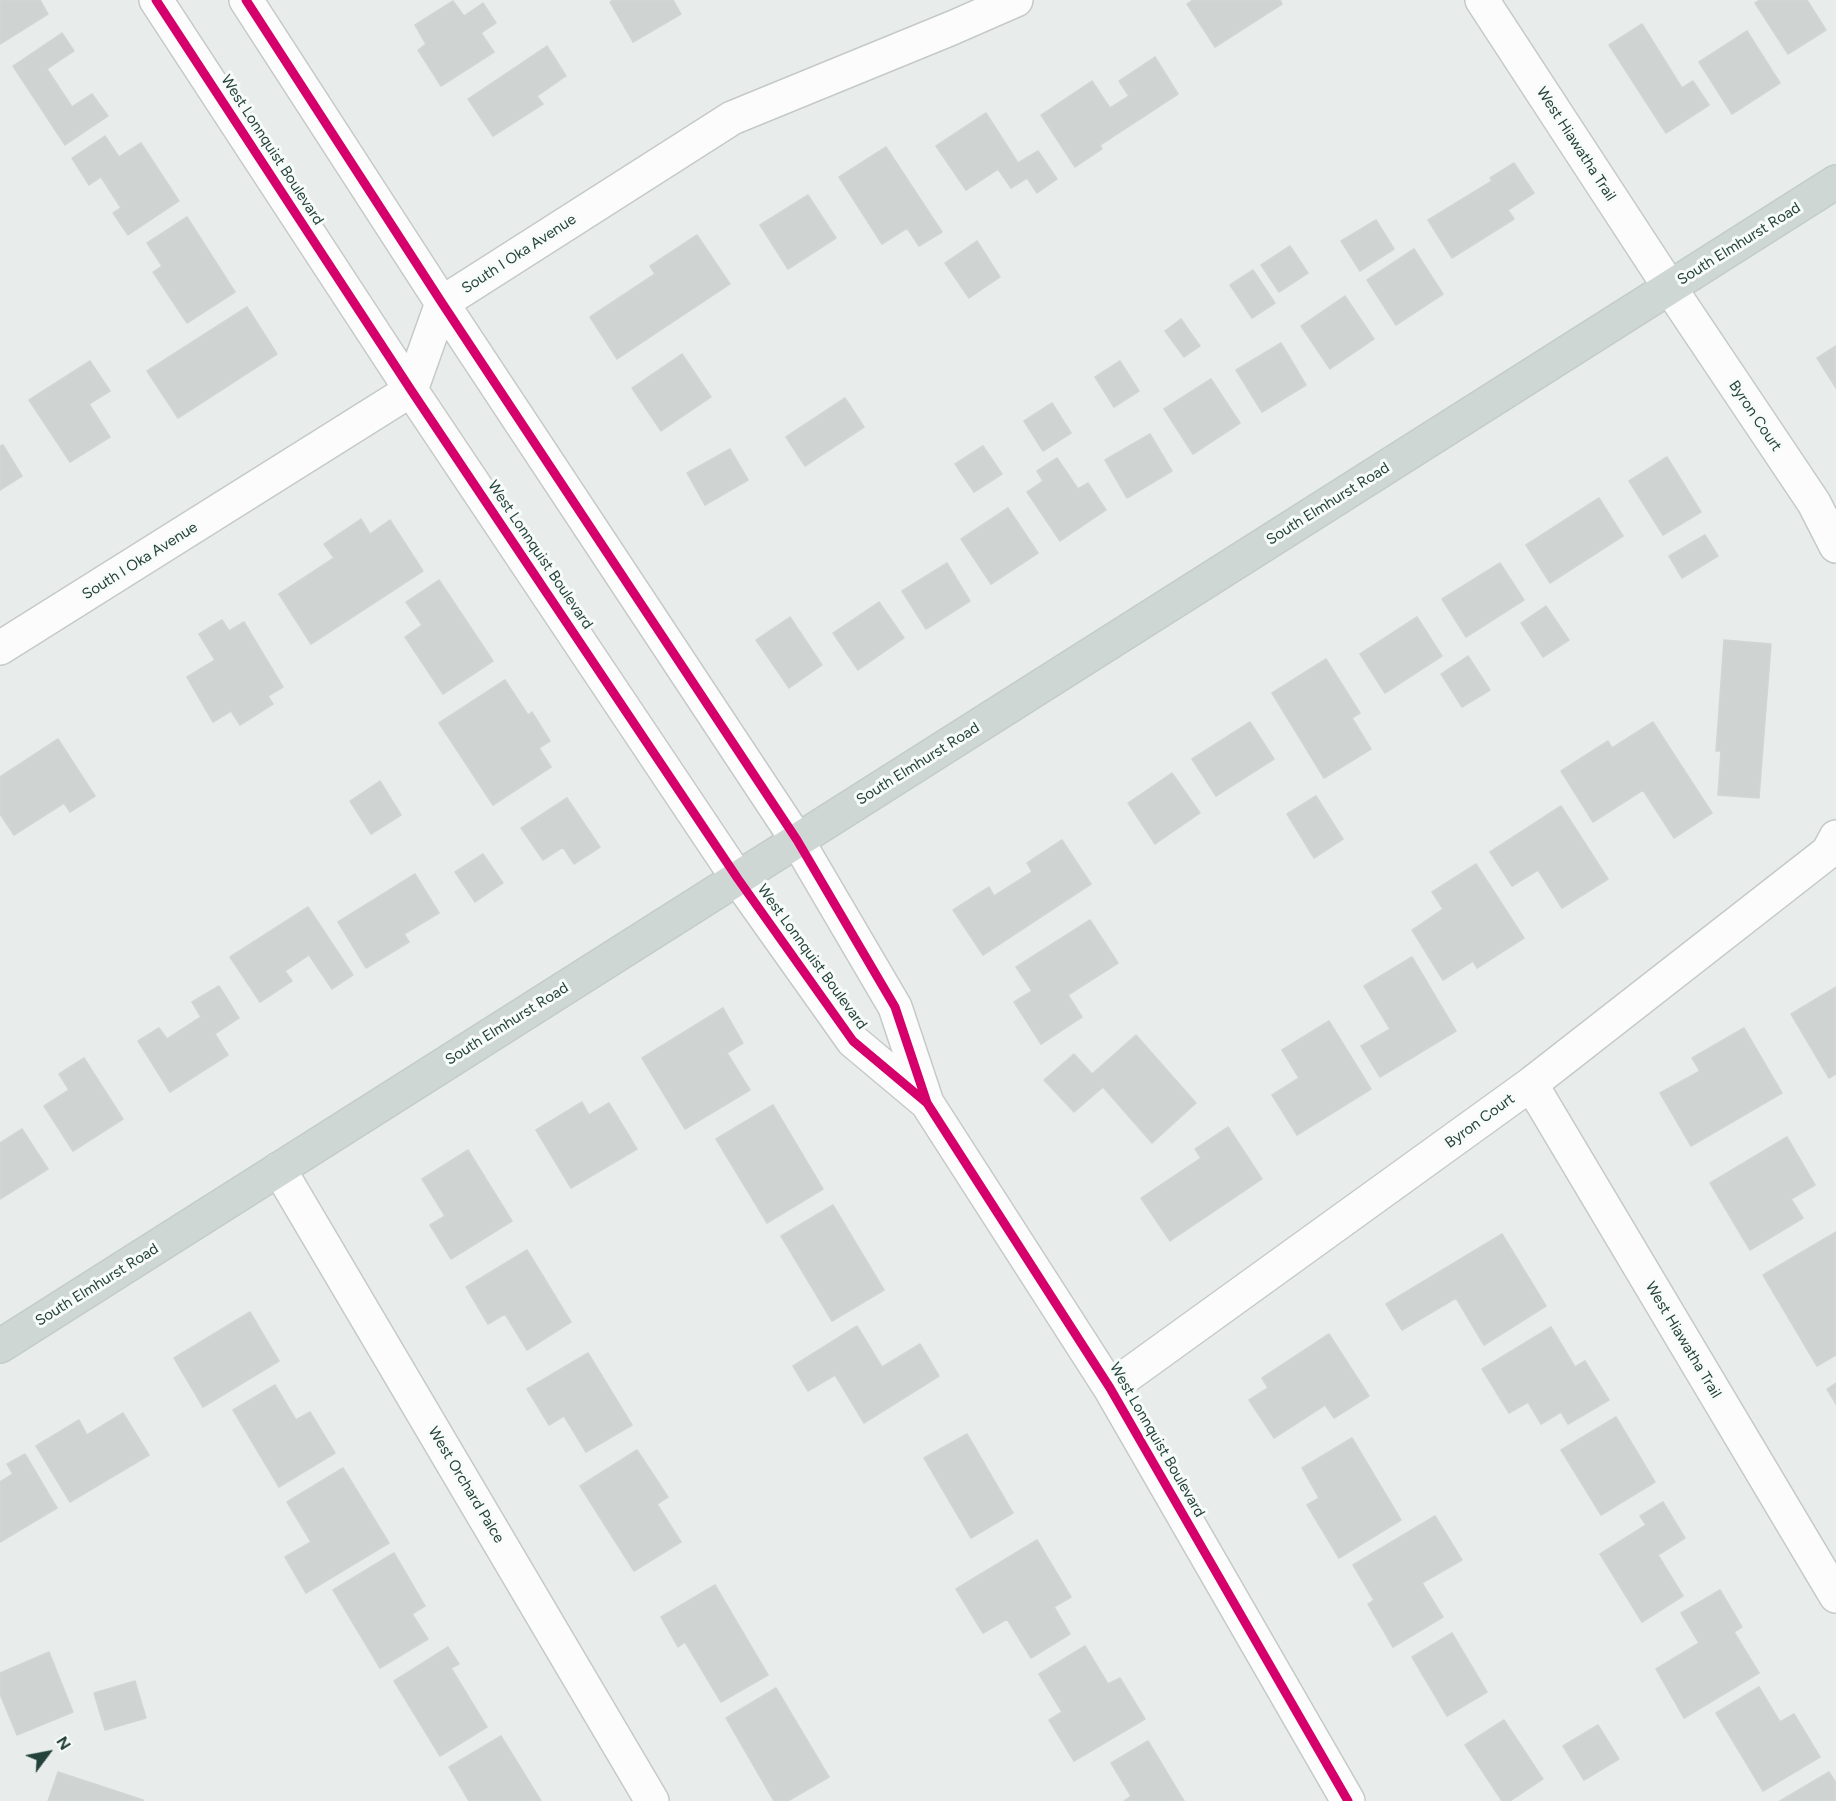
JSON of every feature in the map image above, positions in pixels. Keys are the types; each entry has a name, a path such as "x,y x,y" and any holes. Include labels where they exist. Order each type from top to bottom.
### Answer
{"main road":[{"name":"South Elmhurst Road","path":"0,1346 1836,182"}],"street":[{"name":"West Lonnquist Boulevard","path":"156,0 411,390 738,879 853,1041 927,1103"},
{"name":"West Lonnquist Boulevard","path":"246,0 442,303 797,840 895,1007 927,1103 1110,1388 1348,1801"},
{"name":"South I Oka Avenue","path":"442,303 732,118 1016,0"},
{"name":"West Hiawatha Trail","path":"1482,0 1670,288"},
{"name":"Byron Court","path":"1670,288 1814,503 1836,546"},
{"path":"411,390 442,303"},
{"name":"South I Oka Avenue","path":"0,648 411,390"},
{"name":"Byron Court","path":"1110,1388 1531,1084 1828,852 1836,837"},
{"name":"West Hiawatha Trail","path":"1531,1084 1836,1596"},
{"name":"West Orchard Palce","path":"279,1170 652,1801"}],"building":[{"path":"0,0 40,0 48,14 0,44"},
{"path":"613,0 673,0 681,14 633,42 610,2"},
{"path":"1193,0 1280,0 1282,4 1215,47 1187,4"},
{"path":"1760,0 1807,0 1826,30 1788,54 1755,3"},
{"path":"453,1 464,16 483,3 496,23 481,33 494,52 441,86 418,50 426,44 415,25"},
{"path":"1642,24 1682,88 1693,81 1709,105 1666,133 1609,45"},
{"path":"1747,31 1780,83 1732,114 1699,62"},
{"path":"62,33 74,51 47,69 72,107 92,94 108,116 65,145 13,66"},
{"path":"547,46 566,76 537,96 543,104 493,136 468,99"},
{"path":"1155,57 1178,94 1100,145 1102,149 1075,167 1041,115 1092,81 1110,108 1129,96 1119,81"},
{"path":"986,113 1018,163 1038,151 1057,179 1037,193 1027,178 1011,188 998,169 966,190 936,146"},
{"path":"105,136 119,157 141,143 179,201 128,235 113,213 121,208 101,177 89,185 72,158"},
{"path":"886,147 942,232 919,246 907,228 882,244 839,177"},
{"path":"1514,163 1534,193 1508,210 1514,219 1452,258 1428,220 1492,181 1490,178"},
{"path":"808,195 836,238 788,269 760,225"},
{"path":"187,217 235,292 187,323 153,272 162,266 147,243"},
{"path":"1376,220 1394,249 1360,271 1341,241"},
{"path":"697,235 730,284 617,359 590,317 655,274 650,266"},
{"path":"977,241 1000,277 969,298 945,263"},
{"path":"1290,246 1308,273 1279,292 1261,265"},
{"path":"1414,249 1443,294 1396,325 1367,280"},
{"path":"1253,270 1275,303 1252,318 1230,285"},
{"path":"1345,296 1374,339 1330,369 1301,326"},
{"path":"247,307 277,354 178,418 147,371"},
{"path":"1181,319 1200,346 1184,357 1165,331"},
{"path":"1281,343 1306,385 1262,412 1236,370"},
{"path":"1836,346 1836,388 1817,358"},
{"path":"682,354 711,397 661,431 632,388"},
{"path":"90,361 110,391 89,404 110,437 70,462 29,400"},
{"path":"1120,361 1139,391 1114,407 1095,377"},
{"path":"1211,379 1240,423 1193,454 1164,409"},
{"path":"845,398 864,427 805,466 786,437"},
{"path":"1052,403 1071,433 1043,451 1024,421"},
{"path":"1150,434 1172,471 1127,498 1105,460"},
{"path":"3,445 22,476 0,490 0,446"},
{"path":"983,446 1002,474 974,492 955,464"},
{"path":"730,449 748,480 705,505 687,473"},
{"path":"1667,457 1701,512 1663,535 1629,481"},
{"path":"1057,458 1078,489 1088,483 1106,510 1060,541 1027,492 1043,481 1037,471"},
{"path":"1599,498 1623,536 1550,583 1526,545"},
{"path":"1008,508 1038,553 991,584 961,539"},
{"path":"361,519 370,534 390,520 423,571 311,644 279,594 334,558 324,544"},
{"path":"1705,535 1718,556 1682,578 1669,556"},
{"path":"947,563 970,601 926,629 902,591"},
{"path":"1500,563 1524,600 1466,637 1442,599"},
{"path":"439,580 493,661 443,694 405,637 422,625 406,602"},
{"path":"879,602 904,638 858,670 833,633"},
{"path":"1546,606 1569,640 1543,657 1521,623"},
{"path":"790,617 822,665 789,688 756,640"},
{"path":"1417,617 1442,656 1385,693 1360,654"},
{"path":"222,620 229,631 244,622 283,687 268,696 273,704 240,725 231,711 213,722 187,677 215,660 199,634"},
{"path":"1724,640 1771,644 1759,798 1718,795 1721,751 1716,751"},
{"path":"1468,656 1490,690 1462,707 1441,674"},
{"path":"1326,659 1360,713 1352,718 1371,749 1324,778 1272,693"},
{"path":"505,680 528,715 532,712 550,741 539,748 551,767 493,805 439,723"},
{"path":"1250,722 1274,759 1216,796 1192,759"},
{"path":"1653,722 1712,813 1674,838 1643,790 1593,822 1561,771 1608,741 1612,748"},
{"path":"58,739 95,796 70,812 64,803 14,835 0,814 0,777"},
{"path":"1172,773 1200,813 1155,844 1128,803"},
{"path":"380,781 401,815 371,834 350,801"},
{"path":"1316,796 1343,839 1314,858 1287,814"},
{"path":"567,798 600,847 574,864 563,847 543,860 521,828"},
{"path":"1561,806 1608,879 1562,908 1538,870 1512,886 1490,852"},
{"path":"1062,840 1091,884 983,955 953,910 989,887 994,896 1032,872 1027,863"},
{"path":"483,854 503,883 475,902 455,872"},
{"path":"1476,864 1524,938 1477,968 1473,961 1443,980 1412,930 1443,909 1432,892"},
{"path":"415,874 439,913 404,934 409,942 366,968 338,922"},
{"path":"308,907 353,975 332,989 309,955 285,971 292,981 260,1002 230,957"},
{"path":"1090,920 1118,963 1068,995 1082,1017 1041,1044 1014,1002 1032,991 1016,967"},
{"path":"1412,957 1456,1031 1380,1077 1361,1046 1390,1029 1364,986"},
{"path":"219,986 239,1018 215,1034 228,1055 170,1092 138,1041 159,1028 167,1039 201,1017 192,1002"},
{"path":"1836,987 1836,1074 1829,1078 1791,1014"},
{"path":"723,1008 743,1043 727,1053 750,1090 685,1129 642,1058"},
{"path":"1329,1021 1371,1089 1297,1135 1272,1095 1299,1078 1282,1050"},
{"path":"1744,1028 1782,1093 1691,1146 1660,1093 1700,1071 1692,1058"},
{"path":"1136,1035 1196,1103 1152,1143 1103,1087 1074,1112 1044,1080 1074,1054 1092,1074"},
{"path":"84,1058 123,1119 73,1151 44,1106 69,1090 59,1074"},
{"path":"582,1102 589,1115 609,1103 637,1149 571,1188 536,1130"},
{"path":"773,1105 823,1189 767,1223 716,1139"},
{"path":"1228,1127 1262,1179 1170,1241 1141,1198 1201,1158 1195,1149"},
{"path":"22,1129 48,1169 0,1199 0,1143"},
{"path":"1787,1137 1815,1185 1791,1199 1803,1218 1750,1250 1710,1183"},
{"path":"468,1150 512,1221 451,1259 430,1225 445,1216 422,1179"},
{"path":"833,1205 884,1290 832,1321 781,1236"},
{"path":"1836,1232 1836,1355 1817,1366 1763,1275"},
{"path":"1502,1234 1546,1306 1484,1345 1456,1298 1402,1330 1386,1304"},
{"path":"527,1250 571,1322 527,1350 505,1314 488,1324 466,1287"},
{"path":"250,1312 279,1361 203,1407 174,1358"},
{"path":"857,1326 882,1367 920,1344 939,1376 864,1423 835,1375 808,1391 793,1366"},
{"path":"1551,1327 1575,1367 1585,1361 1609,1400 1568,1424 1561,1412 1541,1424 1528,1402 1509,1413 1482,1369"},
{"path":"1329,1334 1369,1396 1334,1418 1325,1405 1274,1438 1249,1400 1268,1388 1262,1378"},
{"path":"588,1353 632,1425 586,1452 564,1416 549,1425 527,1389"},
{"path":"1836,1383 1836,1404 1827,1389"},
{"path":"275,1385 296,1420 310,1412 335,1453 279,1487 233,1410"},
{"path":"123,1413 149,1455 70,1502 36,1446 79,1420 87,1435"},
{"path":"1616,1417 1655,1482 1601,1515 1561,1450"},
{"path":"967,1434 1013,1513 971,1538 924,1458"},
{"path":"1352,1438 1401,1520 1339,1558 1307,1505 1319,1498 1302,1468"},
{"path":"637,1450 668,1497 657,1504 681,1542 634,1571 580,1486"},
{"path":"25,1454 57,1508 0,1542 0,1482 13,1474 7,1464"},
{"path":"343,1468 389,1543 306,1593 285,1557 311,1542 287,1502"},
{"path":"1663,1502 1685,1538 1658,1555 1683,1596 1642,1622 1600,1554 1646,1525 1640,1516"},
{"path":"1435,1516 1462,1560 1422,1583 1443,1617 1393,1647 1368,1604 1374,1600 1353,1565"},
{"path":"1037,1540 1071,1597 1054,1607 1070,1634 1031,1658 1007,1619 983,1633 956,1589"},
{"path":"394,1553 425,1606 412,1614 428,1639 380,1668 333,1590"},
{"path":"715,1585 768,1675 721,1702 685,1642 678,1647 661,1617"},
{"path":"1720,1590 1742,1627 1734,1632 1759,1673 1684,1718 1656,1669 1699,1643 1681,1613"},
{"path":"1452,1633 1487,1692 1447,1716 1412,1657"},
{"path":"1085,1646 1108,1684 1120,1678 1145,1719 1074,1761 1049,1720 1062,1712 1039,1674"},
{"path":"448,1647 459,1664 451,1668 487,1727 440,1756 394,1681"},
{"path":"49,1652 73,1712 17,1735 0,1694 0,1673"},
{"path":"135,1681 146,1718 105,1730 94,1693"},
{"path":"1759,1687 1780,1722 1794,1714 1820,1757 1763,1791 1716,1713"},
{"path":"776,1688 829,1777 788,1801 774,1801 726,1718"},
{"path":"1504,1720 1543,1779 1510,1801 1502,1801 1465,1745"},
{"path":"1598,1725 1619,1759 1584,1780 1563,1746"},
{"path":"501,1736 541,1801 469,1801 449,1767"},
{"path":"1148,1741 1184,1801 1124,1801 1131,1796 1111,1763"},
{"path":"58,1772 143,1800 143,1801 48,1801"},
{"path":"1829,1772 1836,1783 1836,1801 1780,1801"}],"cycle path":[{"path":"156,0 411,390 738,879 853,1041 927,1103"},
{"path":"246,0 442,303 797,840 895,1007 927,1103 1110,1388 1348,1801"}]}
